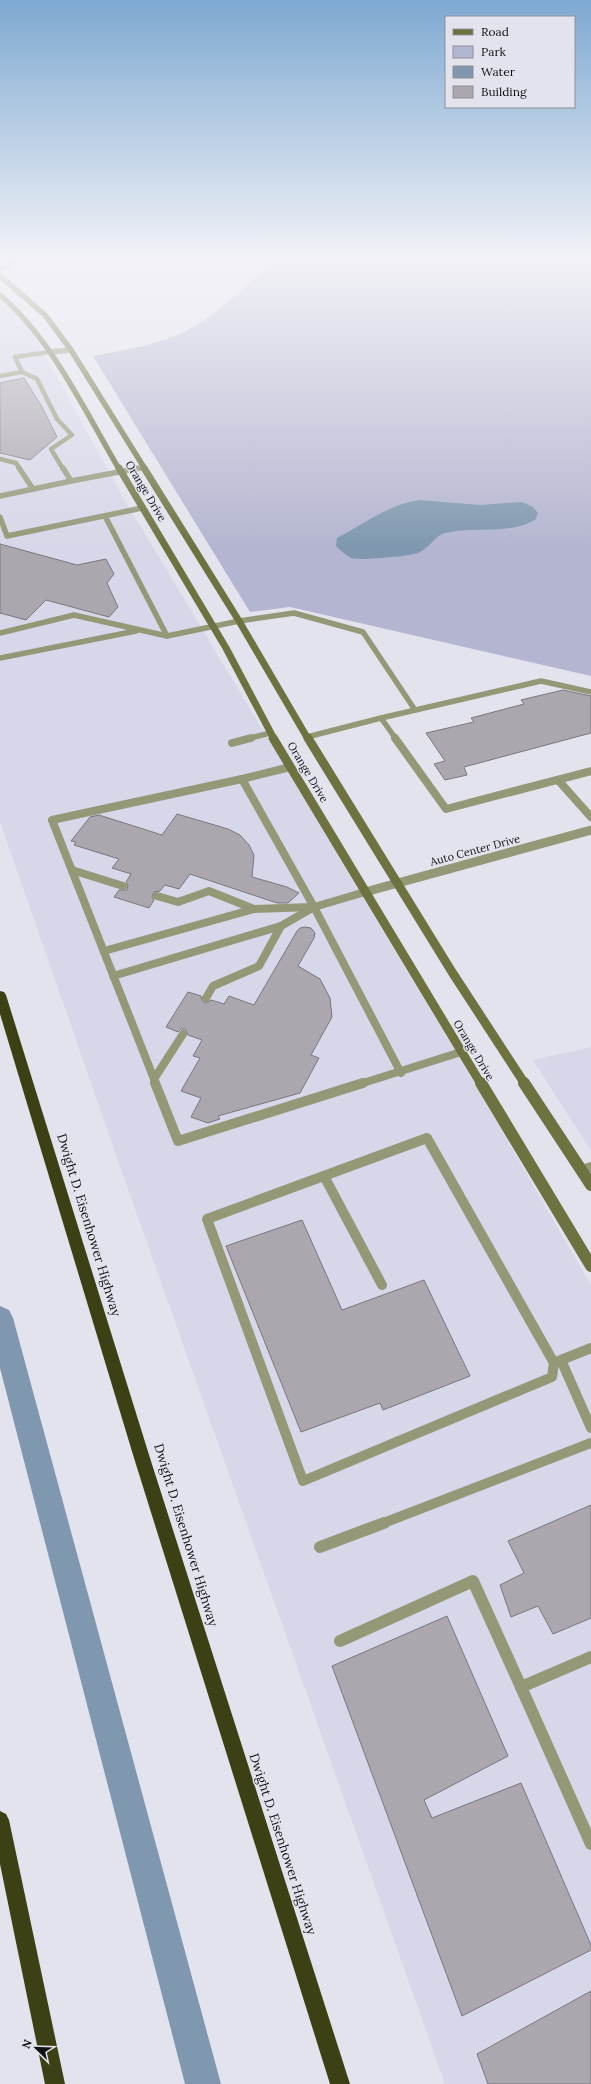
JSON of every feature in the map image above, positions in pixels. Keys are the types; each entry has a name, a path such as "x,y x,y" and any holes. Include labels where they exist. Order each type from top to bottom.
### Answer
{"highway":[{"name":"Dwight D. Eisenhower Highway","path":"0,995 142,1458 340,2084"},
{"path":"0,1820 54,2084"}],"street":[{"name":"Orange Drive","path":"51,353 213,626 270,733 290,767 591,1266"},
{"name":"Orange Drive","path":"73,353 239,620 281,695 462,989 586,1169 591,1186"},
{"name":"Auto Center Drive","path":"364,892 591,830"}],"lane":[{"path":"22,372 14,357 41,353"},
{"path":"0,376 22,372 37,379 57,419 72,435 51,448 70,481"},
{"path":"0,460 16,463 33,489"},
{"path":"0,496 144,467"},
{"path":"0,540 7,536 142,508"},
{"path":"0,516 7,536"},
{"path":"105,516 167,636"},
{"path":"0,633 74,616 167,636 239,620 294,613 362,632 416,710"},
{"path":"0,658 139,630"},
{"path":"307,737 381,718 542,681 591,692"},
{"path":"381,718 446,809 591,771"},
{"path":"232,743 270,733"},
{"path":"290,767 242,779 52,820 178,1141 401,1073 461,1052"},
{"path":"242,779 314,907 401,1073"},
{"path":"558,780 591,817"},
{"path":"72,870 123,886"},
{"path":"157,896 178,902 209,891 254,909"},
{"path":"113,976 281,926 314,907 364,892"},
{"path":"104,951 254,909 314,907"},
{"path":"206,998 213,986 259,966 281,926"},
{"path":"154,1079 183,1034"},
{"path":"591,1348 558,1361 552,1377 303,1481 207,1219 427,1138 558,1361 591,1428"},
{"path":"324,1176 382,1285"},
{"path":"320,1546 591,1442"},
{"path":"340,1641 473,1581 591,1844"},
{"path":"521,1687 591,1657"}],"shaded area":[{"path":"0,353 44,353 124,499 470,1076 591,1285 591,2084 445,2084 128,1189 0,822"},
{"path":"591,1047 591,1151 533,1060"}],"green space":[{"path":"106,353 591,353 591,676 290,607 250,612 93,356"}],"water":[{"path":"420,500 480,505 522,502 533,507 538,513 535,520 525,525 503,529 468,530 445,533 422,551 413,554 384,558 356,559 347,556 336,546 337,538 377,515 409,502"}],"building":[{"path":"24,378 42,407 57,437 30,460 0,453 0,383"},
{"path":"0,544 77,565 106,559 114,574 107,583 118,607 109,617 46,600 26,620 0,613"},
{"path":"563,690 591,696 591,733 464,767 467,775 445,780 434,764 445,761 426,733 474,722 471,718 524,704 521,700"},
{"path":"177,814 228,829 240,835 249,845 254,855 252,877 287,887 299,893 288,903 277,903 190,874 179,889 165,885 160,891 154,892 152,897 154,900 149,908 114,897 119,890 127,890 128,885 126,882 131,874 112,868 119,859 74,845 76,842 71,841 90,817 99,815 162,835"},
{"path":"300,928 311,928 315,933 314,938 298,966 320,979 330,998 332,1017 311,1055 319,1058 300,1093 218,1116 220,1119 208,1123 191,1117 201,1098 181,1091 200,1058 193,1056 202,1040 188,1035 185,1029 181,1029 178,1032 166,1027 188,992 201,996 202,1001 206,1003 211,1000 224,1004 229,996 254,1005 297,931"},
{"path":"302,1220 342,1310 424,1280 470,1376 383,1410 380,1403 301,1432 226,1246"},
{"path":"591,1505 591,1618 553,1634 538,1606 511,1617 500,1585 524,1573 508,1541"},
{"path":"447,1616 508,1756 424,1800 432,1818 521,1783 591,1945 591,1950 462,2016 332,1666"},
{"path":"591,1991 591,2084 488,2084 477,2054"}],"waterway":[{"path":"0,1318 203,2084"}]}
